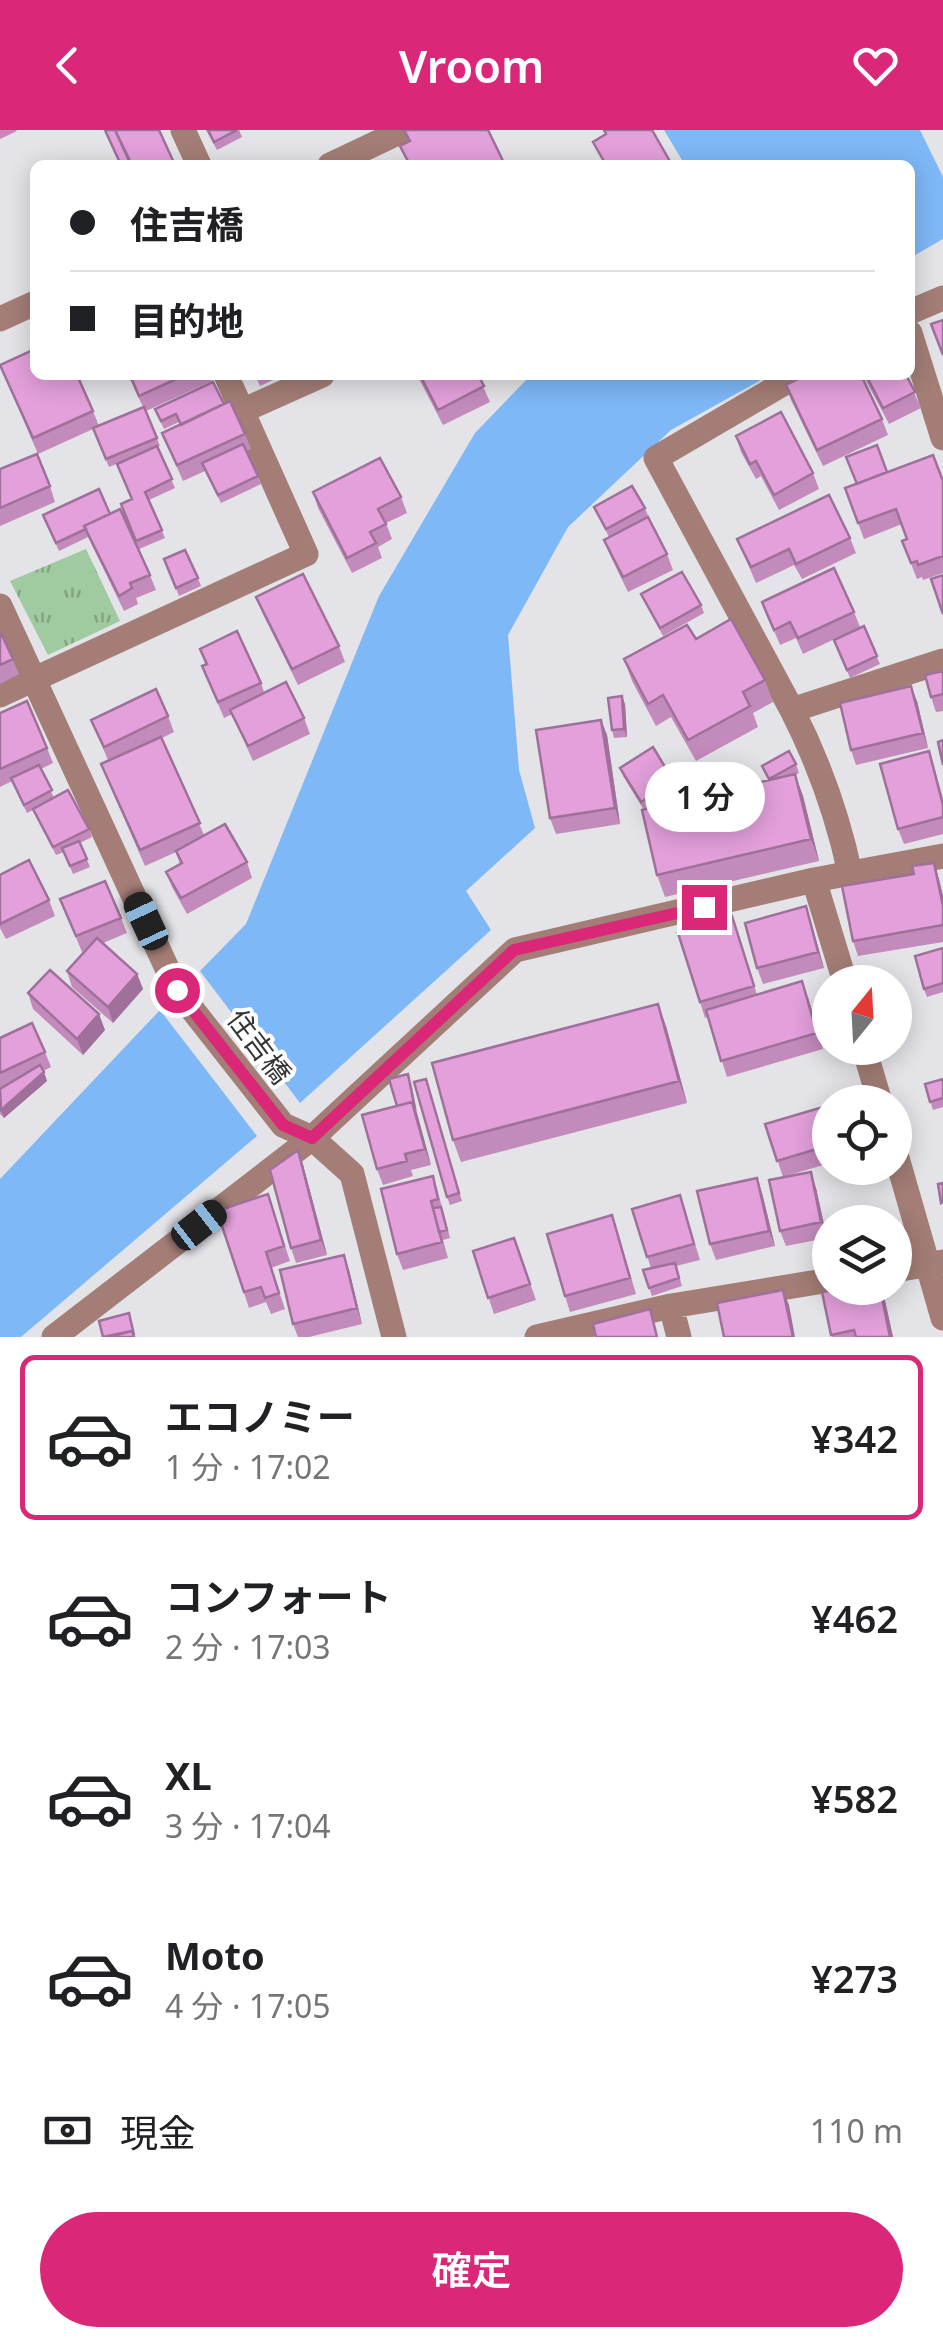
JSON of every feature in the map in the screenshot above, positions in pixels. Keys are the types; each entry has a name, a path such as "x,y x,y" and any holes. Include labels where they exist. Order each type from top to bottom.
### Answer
{"street":[{"path":"183,130 197,160"},
{"path":"341,160 404,130"},
{"path":"915,310 943,298"},
{"path":"0,319 30,305"},
{"path":"915,349 943,438"},
{"path":"0,696 306,554 228,380"},
{"path":"242,411 311,380"},
{"path":"789,380 656,458 810,746 850,874"},
{"name":"住吉橋","path":"0,606 177,990 283,1125 312,1138"},
{"path":"792,710 943,661"},
{"path":"54,1337 312,1138 514,950 814,880 943,856"},
{"path":"814,880 840,965"},
{"path":"312,1138 352,1174 394,1337"},
{"path":"907,1185 936,1263 943,1318"},
{"path":"537,1337 670,1306 812,1283"},
{"path":"670,1306 679,1337"}],"green space":[{"path":"86,549 120,621 48,655 10,581"}],"water":[{"path":"664,130 920,130 943,177 943,239 915,255 915,160 682,160"},
{"path":"526,380 761,380 671,430 568,527 508,635 519,770 535,828 466,891 491,930 300,1103 200,971 246,924 379,596 475,433"},
{"path":"160,1010 257,1136 21,1337 0,1337 0,1179"}],"building":[{"path":"105,130 115,130 129,160 119,160"},
{"path":"115,130 159,130 173,160 130,160"},
{"path":"208,130 237,130 214,142"},
{"path":"404,130 488,130 503,160 407,160 400,146 410,141"},
{"path":"604,130 652,130 669,160 603,160 593,142 606,134"},
{"path":"943,320 943,355 931,324"},
{"path":"30,351 30,380 79,380 93,411 33,438 0,365"},
{"path":"132,380 174,380 139,396"},
{"path":"423,380 481,380 484,386 438,410"},
{"path":"796,380 863,380 882,419 817,450 786,385"},
{"path":"869,380 909,380 915,392 883,408"},
{"path":"213,382 224,404 181,425 176,414 161,421 155,409"},
{"path":"230,401 245,434 177,465 162,433"},
{"path":"144,407 157,438 106,459 93,428"},
{"path":"781,412 813,473 774,495 756,461 750,464 736,436"},
{"path":"243,444 258,476 218,495 202,463"},
{"path":"877,445 887,472 857,484 846,457"},
{"path":"157,446 172,479 145,492 162,530 136,541 121,504 132,499 117,464"},
{"path":"37,454 50,486 0,508 0,469"},
{"path":"933,455 943,481 943,556 918,565 917,561 911,563 902,541 907,539 896,509 858,523 845,488"},
{"path":"380,458 401,497 378,509 386,524 370,532 376,543 347,558 313,492"},
{"path":"632,486 645,508 606,529 594,507"},
{"path":"99,489 110,514 56,543 43,515"},
{"path":"829,495 850,538 796,564 789,549 751,567 737,539"},
{"path":"120,509 150,575 130,583 132,588 119,596 84,526"},
{"path":"648,517 667,554 623,577 604,540"},
{"path":"185,550 198,578 176,588 164,559"},
{"path":"834,568 854,612 798,638 790,622 774,630 762,602"},
{"path":"682,572 701,605 660,628 641,594"},
{"path":"303,574 339,646 292,669 256,597"},
{"path":"943,575 943,614 931,579"},
{"path":"731,619 765,680 743,692 750,706 688,740 663,695 648,704 624,659 687,625 696,639"},
{"path":"864,626 877,656 847,670 834,640"},
{"path":"0,631 13,659 0,665"},
{"path":"237,631 261,683 218,702 202,666 207,664 200,649"},
{"path":"943,671 943,694 931,697 925,675"},
{"path":"286,682 304,718 248,746 230,710"},
{"path":"911,686 923,733 851,750 840,703"},
{"path":"156,689 168,716 104,747 91,720"},
{"path":"622,696 624,729 612,730 608,698"},
{"path":"27,701 47,748 0,769 0,713"},
{"path":"601,720 615,808 550,818 536,730"},
{"path":"161,737 200,823 140,850 101,764"},
{"path":"653,747 674,782 641,802 620,768"},
{"path":"789,751 796,764 769,779 762,766"},
{"path":"929,751 943,817 898,829 880,764"},
{"path":"39,765 52,790 24,805 11,778"},
{"path":"795,774 811,839 657,875 642,810"},
{"path":"716,775 723,789 692,799 687,790"},
{"path":"68,790 89,829 53,847 33,809"},
{"path":"225,824 247,862 181,898 166,872 182,863 176,851"},
{"path":"79,841 87,859 70,866 62,848"},
{"path":"29,860 49,900 0,924 0,875"},
{"path":"934,863 943,925 853,941 842,886 914,874 912,866"},
{"path":"105,881 121,918 76,936 60,899"},
{"path":"806,906 818,952 757,968 745,923"},
{"path":"732,916 754,986 700,1002 678,933"},
{"path":"97,938 137,974 108,1007 67,971"},
{"path":"943,948 943,983 924,989 915,956"},
{"path":"50,970 99,1014 77,1039 28,993"},
{"path":"802,981 812,1016 812,1034 721,1061 706,1010"},
{"path":"658,1004 679,1081 453,1140 432,1063"},
{"path":"32,1023 45,1052 0,1073 0,1038"},
{"path":"40,1065 44,1072 1,1110 0,1089"},
{"path":"408,1074 415,1109 412,1102 397,1106 389,1079"},
{"path":"426,1079 459,1193 447,1197 414,1082"},
{"path":"943,1079 943,1098 930,1102 925,1084"},
{"path":"412,1102 425,1149 405,1154 407,1161 377,1169 362,1115"},
{"path":"812,1110 812,1150 777,1161 765,1124"},
{"path":"298,1150 321,1240 291,1248 270,1170"},
{"path":"811,1172 818,1205 812,1205 812,1224 780,1231 769,1180"},
{"path":"433,1176 438,1199 431,1201 442,1242 397,1254 381,1189"},
{"path":"757,1178 769,1231 710,1244 697,1191"},
{"path":"943,1183 943,1202 941,1203 938,1184"},
{"path":"268,1194 284,1246 266,1252 279,1293 265,1298 261,1287 244,1292 217,1211"},
{"path":"680,1195 694,1244 647,1257 632,1209"},
{"path":"441,1207 447,1230 439,1232 433,1208"},
{"path":"612,1215 630,1278 565,1296 547,1234"},
{"path":"514,1238 530,1284 488,1298 473,1251"},
{"path":"344,1255 357,1308 293,1324 280,1270"},
{"path":"675,1263 679,1278 649,1288 643,1270"},
{"path":"783,1290 793,1337 724,1337 717,1303"},
{"path":"825,1305 883,1305 890,1337 856,1337 854,1330 831,1335"},
{"path":"650,1309 657,1337 596,1337 593,1324"},
{"path":"129,1313 134,1335 132,1331 103,1337 99,1321"},
{"path":"132,1331 134,1337 109,1337"}],"route":[{"path":"177,990 283,1125 312,1138 514,950 704,907"}]}
